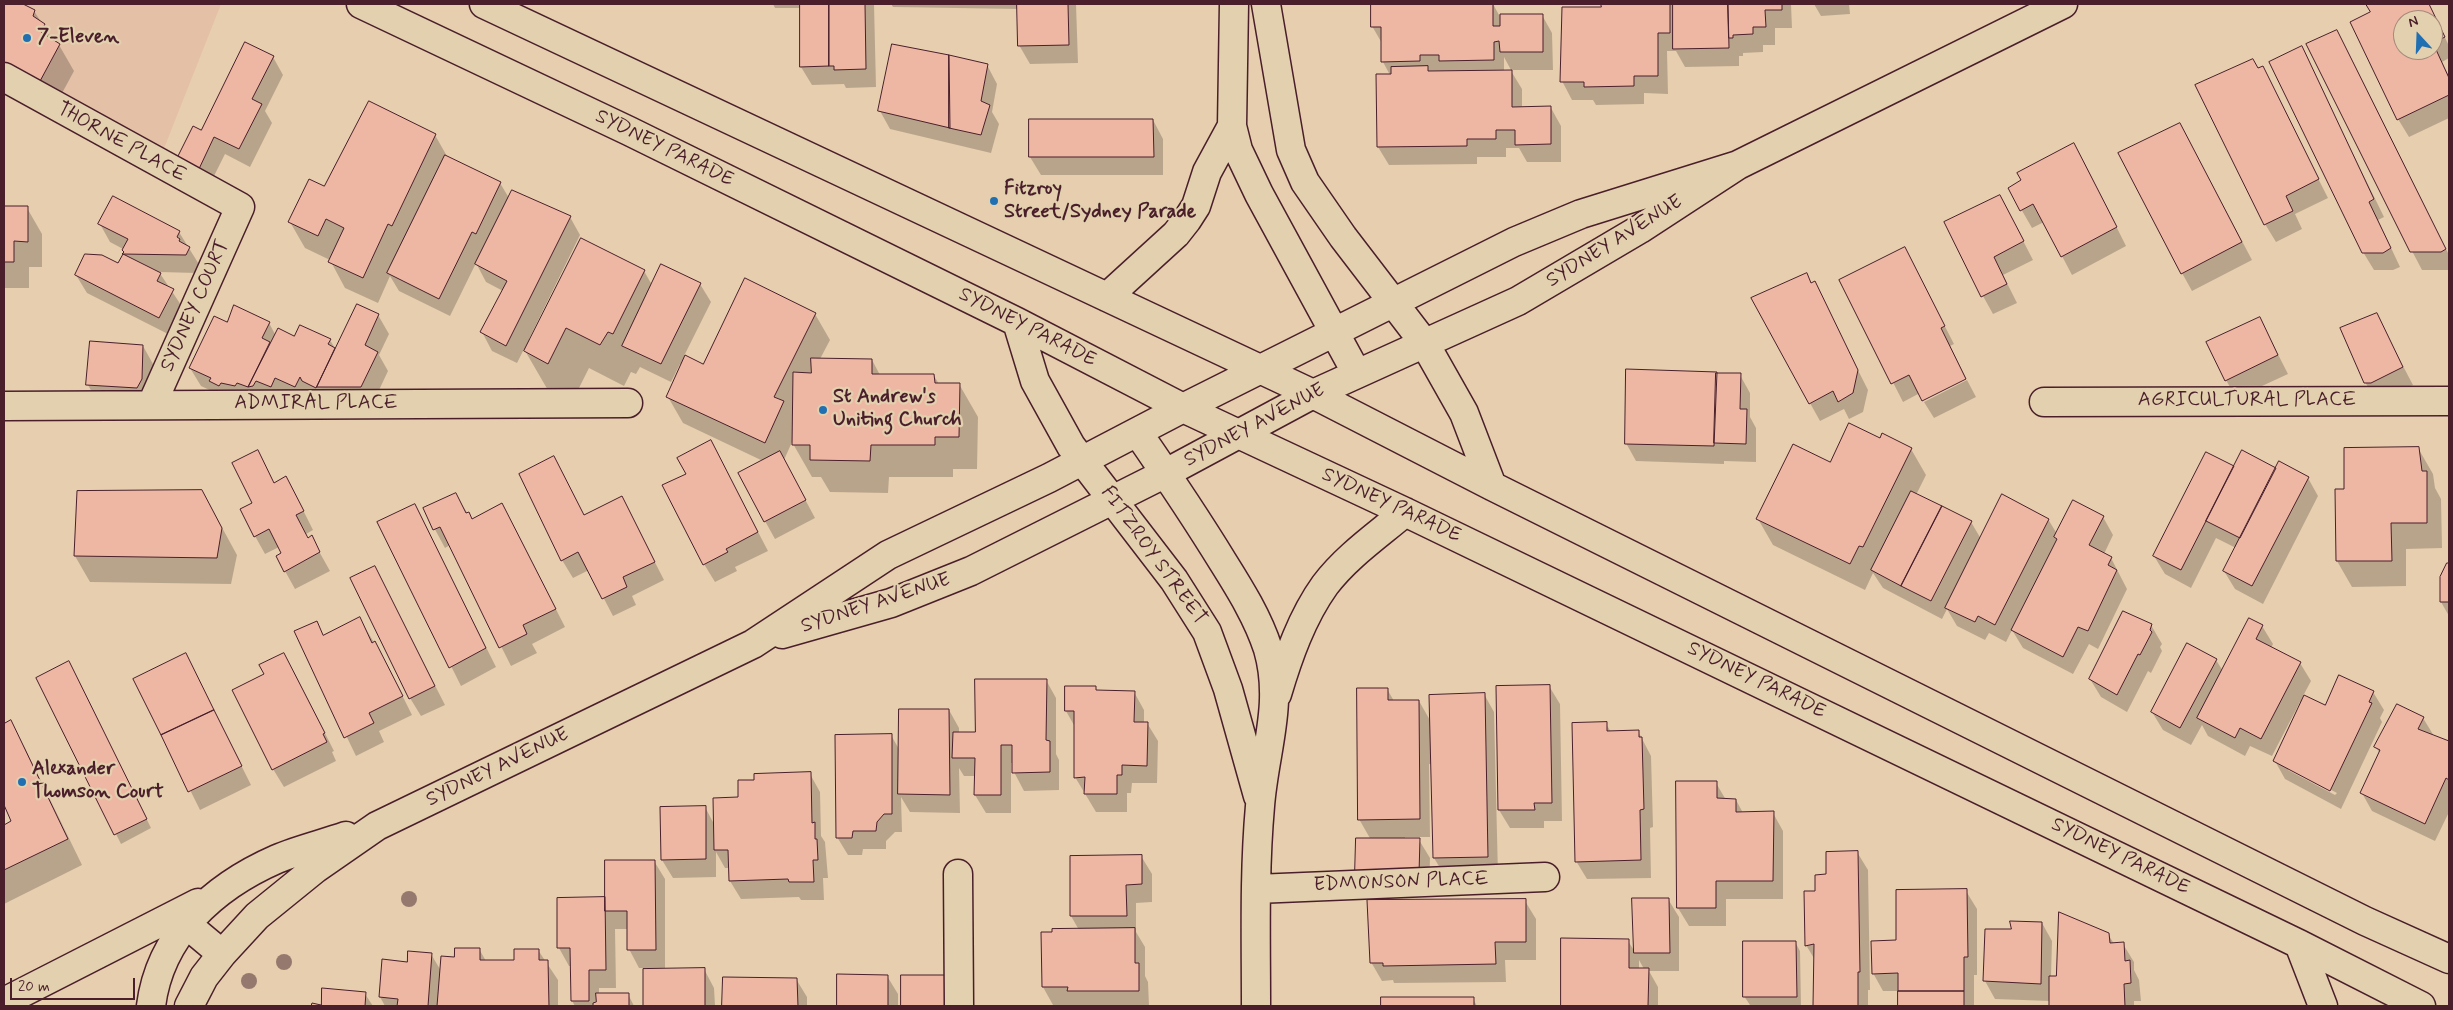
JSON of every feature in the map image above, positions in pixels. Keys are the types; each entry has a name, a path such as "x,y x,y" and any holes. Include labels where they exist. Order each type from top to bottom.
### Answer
{"street":[{"name":"SYDNEY PARADE","path":"361,4 629,132 1017,322 1183,408 1405,512 2299,944 2421,1006"},
{"path":"484,4 1313,394 1492,486 2356,916 2449,959"},
{"path":"1234,4 1232,126 1247,171 1357,374"},
{"path":"1266,4 1291,150 1304,182 1425,344 1464,413 1492,486"},
{"name":"SYDNEY AVENUE","path":"753,644 870,610 924,591 971,571 1114,500 1313,394 1518,301 1586,262 1738,165 2063,4"},
{"name":"THORNE PLACE","path":"4,77 240,207"},
{"path":"1107,297 1176,234 1187,220 1196,206 1208,172 1232,126"},
{"name":"SYDNEY AVENUE","path":"151,1006 153,992 166,957 185,923 216,894 254,870 278,858 377,826 753,644 888,555 1049,478 1183,408 1335,334 1392,302 1550,226 1738,165"},
{"name":"SYDNEY COURT","path":"152,404 240,207"},
{"name":"FITZROY STREET","path":"1017,322 1035,381 1061,428 1082,460 1174,580 1207,632 1228,689 1260,804"},
{"name":"AGRICULTURAL PLACE","path":"2044,402 2449,401"},
{"name":"ADMIRAL PLACE","path":"4,406 628,403"},
{"name":"FITZROY STREET","path":"1138,433 1166,473 1241,591 1268,649 1276,699"},
{"name":"FITZROY STREET","path":"1256,1006 1256,889 1260,804 1276,699 1302,626 1326,584 1351,557 1405,512"},
{"name":"SYDNEY AVENUE","path":"189,1006 200,983 222,954 257,916 315,869 377,826"},
{"path":"958,874 959,1006"},
{"name":"EDMONSON PLACE","path":"1256,889 1545,877"},
{"path":"4,1002 216,894"},
{"path":"185,923 222,954"},
{"path":"2299,944 2323,1006"}],"shaded area":[{"name":"7-Eleven","path":"4,4 221,4 159,161 4,83"}],"building":[{"name":"7-Eleven","path":"4,4 23,4 35,10 33,16 45,24 41,32 60,44 39,83 4,63"},
{"path":"800,4 829,4 829,66 800,67"},
{"path":"829,4 865,4 866,69 834,70 834,66 829,66"},
{"path":"1017,4 1068,4 1069,45 1018,46"},
{"path":"1371,4 1493,4 1493,26 1500,26 1500,14 1543,14 1543,52 1500,52 1499,41 1494,42 1494,60 1439,61 1439,55 1420,55 1420,61 1381,62 1381,27 1371,27"},
{"path":"1601,4 1670,4 1670,33 1658,33 1658,76 1634,76 1634,86 1584,87 1584,82 1560,82 1562,7 1601,7"},
{"path":"1673,4 1728,4 1729,48 1673,49"},
{"path":"1728,4 1782,4 1782,10 1765,10 1766,27 1753,27 1753,34 1733,35 1733,38 1729,38"},
{"path":"2366,4 2429,4 2432,10 2393,10 2393,60 2441,60 2449,78 2449,95 2397,120 2350,22 2370,12"},
{"path":"2337,30 2446,249 2441,252 2410,252 2306,44"},
{"path":"245,42 274,56 252,99 262,104 239,149 214,137 198,171 176,160 193,126 201,130"},
{"path":"892,44 949,55 950,128 878,111"},
{"path":"2302,46 2374,199 2369,202 2391,248 2383,253 2362,253 2269,62"},
{"path":"949,55 988,64 981,101 990,105 981,135 949,128"},
{"path":"2253,59 2258,68 2263,66 2319,179 2286,196 2293,211 2264,225 2195,85"},
{"path":"1428,66 1428,71 1512,70 1512,107 1551,106 1551,144 1515,145 1515,130 1496,130 1496,139 1467,139 1467,146 1377,147 1376,74 1391,74 1391,67"},
{"path":"369,101 436,134 392,226 388,224 363,278 328,262 344,228 326,219 318,236 288,222 309,179 324,186"},
{"path":"1029,119 1153,119 1154,157 1029,157"},
{"path":"2180,123 2242,242 2181,274 2118,153"},
{"path":"2074,143 2117,227 2061,257 2033,204 2020,211 2008,188 2021,180 2017,173"},
{"path":"445,155 501,182 476,234 472,232 439,299 387,273"},
{"path":"512,190 571,216 506,346 480,332 507,281 475,264"},
{"path":"2000,195 2024,241 1994,257 2007,284 1981,297 1944,222"},
{"path":"113,196 180,231 177,237 180,239 179,241 190,247 186,255 122,254 128,239 98,224"},
{"path":"4,206 28,206 28,242 14,241 14,262 4,262"},
{"path":"581,238 645,270 613,334 608,332 600,345 566,328 548,364 524,351"},
{"path":"1905,247 1945,326 1941,328 1966,379 1922,401 1909,375 1891,384 1839,280"},
{"path":"85,254 102,255 118,263 123,254 161,273 157,281 174,289 159,318 75,275"},
{"path":"661,264 701,283 661,364 622,346"},
{"path":"1807,273 1811,283 1815,281 1858,370 1853,393 1838,402 1833,391 1809,404 1751,298"},
{"path":"745,278 816,313 774,397 784,401 765,443 666,397 685,355 703,364"},
{"path":"357,304 379,314 365,345 378,352 361,387 317,387"},
{"path":"234,305 270,322 262,338 270,342 248,387 237,383 235,386 221,383 219,386 209,381 211,378 189,368 214,316 227,322"},
{"path":"2377,313 2403,367 2371,383 2364,383 2340,328"},
{"path":"2260,317 2278,355 2225,381 2206,342"},
{"path":"300,325 331,339 328,344 335,348 316,388 302,381 300,377 295,387 275,378 271,387 256,381 253,386 248,387 278,328 294,336"},
{"path":"90,341 143,345 142,379 137,388 86,385"},
{"path":"811,358 872,359 872,374 934,374 935,383 960,383 959,437 935,437 935,445 871,445 870,461 810,460 810,445 792,445 793,372 811,373"},
{"path":"1626,369 1717,372 1714,446 1625,444"},
{"path":"1716,373 1741,373 1740,409 1747,409 1746,444 1714,443"},
{"path":"1849,423 1880,438 1882,433 1912,448 1863,547 1859,546 1850,564 1756,519 1793,444 1830,462"},
{"path":"711,440 758,532 726,549 728,552 703,565 662,485 686,474 677,458"},
{"path":"2419,447 2422,471 2427,471 2427,523 2391,523 2392,561 2336,561 2335,489 2344,489 2344,448"},
{"path":"258,450 274,483 286,476 304,511 296,515 308,538 312,535 320,552 284,572 276,556 281,553 269,529 254,537 240,509 252,503 232,463"},
{"path":"2242,450 2276,468 2240,538 2206,521"},
{"path":"780,451 806,500 764,522 738,473"},
{"path":"2206,452 2234,466 2181,570 2153,556"},
{"path":"554,456 584,515 622,496 655,562 623,577 627,587 602,599 578,552 561,561 519,474"},
{"path":"2279,461 2309,477 2252,586 2223,571"},
{"path":"202,490 222,528 217,558 74,556 77,491"},
{"path":"1911,491 1942,506 1901,586 1871,570"},
{"path":"456,493 466,513 469,512 472,519 502,503 556,609 523,625 527,634 499,648 440,527 433,530 423,508"},
{"path":"2002,494 2049,519 1995,625 1978,616 1975,622 1945,608"},
{"path":"2073,500 2104,516 2089,545 2112,557 2108,565 2117,570 2088,631 2078,627 2063,657 2011,630 2057,539 2054,537"},
{"path":"415,504 486,648 449,668 377,522"},
{"path":"1942,506 1972,521 1931,601 1901,586"},
{"path":"2447,563 2449,563 2449,602 2440,602 2440,577"},
{"path":"375,566 435,686 409,699 350,578"},
{"path":"2123,611 2152,624 2150,630 2152,632 2140,655 2138,654 2117,695 2089,679"},
{"path":"360,617 372,643 375,641 403,696 369,713 374,723 344,738 294,631 317,621 323,635"},
{"path":"2249,618 2263,625 2256,639 2301,662 2261,739 2240,728 2235,738 2197,718"},
{"path":"2187,643 2217,659 2180,728 2151,712"},
{"path":"186,653 214,710 161,735 133,679"},
{"path":"284,653 325,733 323,734 327,742 272,770 232,690 264,674 259,665"},
{"path":"69,661 147,819 114,835 36,678"},
{"path":"2339,675 2374,691 2369,702 2372,703 2330,791 2273,761 2304,695 2325,705"},
{"path":"975,679 1047,679 1046,740 1050,741 1050,772 1012,773 1012,745 1001,745 1001,795 974,795 975,758 952,758 953,732 975,732"},
{"path":"1550,685 1552,803 1534,803 1535,810 1498,810 1496,686"},
{"path":"1065,686 1096,686 1096,690 1135,691 1134,722 1148,722 1147,766 1122,765 1122,775 1117,775 1117,794 1084,794 1085,777 1074,778 1074,711 1065,711"},
{"path":"1357,688 1388,688 1388,700 1419,700 1420,819 1358,820"},
{"path":"1485,693 1488,857 1433,858 1429,695"},
{"path":"2397,704 2424,717 2418,729 2449,741 2449,780 2446,778 2425,824 2360,793 2380,750 2374,747"},
{"path":"899,709 949,709 950,795 898,794"},
{"path":"214,710 242,766 188,792 161,735"},
{"name":"Alexander Thomson Court","path":"11,720 68,839 4,870 4,825 11,821 4,805 4,724"},
{"path":"1607,722 1607,731 1639,730 1639,737 1642,737 1644,809 1640,810 1641,860 1575,862 1572,723"},
{"path":"892,734 892,814 884,814 877,822 876,831 853,831 852,838 836,838 835,735"},
{"path":"811,772 812,823 815,822 818,860 813,860 814,882 789,882 788,879 729,881 728,850 714,850 713,798 738,797 738,780 754,780 754,774"},
{"path":"1676,781 1717,781 1717,798 1736,799 1736,812 1774,811 1773,881 1716,881 1716,908 1677,908"},
{"path":"706,806 706,859 661,860 660,807"},
{"path":"1356,838 1420,838 1419,874 1355,874"},
{"path":"1858,851 1860,972 1858,972 1858,1006 1813,1006 1814,944 1805,946 1804,891 1815,891 1815,875 1826,874 1826,852"},
{"path":"1142,855 1142,884 1126,885 1127,916 1070,916 1070,856"},
{"path":"605,860 655,860 656,950 627,950 627,911 605,911"},
{"path":"1967,889 1968,957 1964,957 1964,991 1898,991 1898,973 1872,974 1871,941 1896,940 1896,890"},
{"path":"605,897 606,970 589,970 589,1001 571,1001 570,948 557,948 557,898"},
{"path":"1632,898 1669,898 1670,953 1634,953"},
{"path":"1526,899 1526,942 1495,942 1496,964 1383,966 1383,963 1370,963 1367,900"},
{"path":"2059,912 2109,933 2110,943 2124,942 2125,961 2130,960 2131,983 2124,984 2125,1006 2049,1006 2049,976 2056,976"},
{"path":"2010,921 2042,922 2041,984 1983,981 1985,929 2011,929"},
{"path":"1135,928 1135,963 1139,963 1139,991 1067,991 1068,987 1042,987 1041,932 1052,932 1052,929"},
{"path":"1561,938 1629,939 1629,968 1649,968 1648,1006 1561,1006"},
{"path":"1743,941 1796,941 1797,997 1743,997"},
{"path":"455,948 480,948 480,960 514,960 514,949 539,949 539,960 548,960 549,1006 437,1006 441,956 454,957"},
{"path":"408,951 432,953 428,1006 397,1006 398,999 379,997 382,959 407,962"},
{"path":"705,968 705,1006 643,1006 643,969"},
{"path":"837,974 888,975 888,1006 837,1006"},
{"path":"901,975 951,975 951,1006 901,1006"},
{"path":"723,977 797,978 798,1006 722,1006"},
{"path":"322,988 366,992 365,1006 311,1006 312,1003 321,1005"},
{"path":"1898,991 1964,991 1964,1006 1898,1006"},
{"path":"596,993 629,993 629,1006 593,1006 593,1003 596,1002"},
{"path":"1381,997 1474,997 1474,1006 1381,1006"}],"place":[{"name":"7-Eleven","path":"27,38"},
{"name":"Fitzroy Street/Sydney Parade","path":"994,201"},
{"name":"St Andrew's Uniting Church","path":"823,410"},
{"name":"Alexander Thomson Court","path":"22,782"}]}
